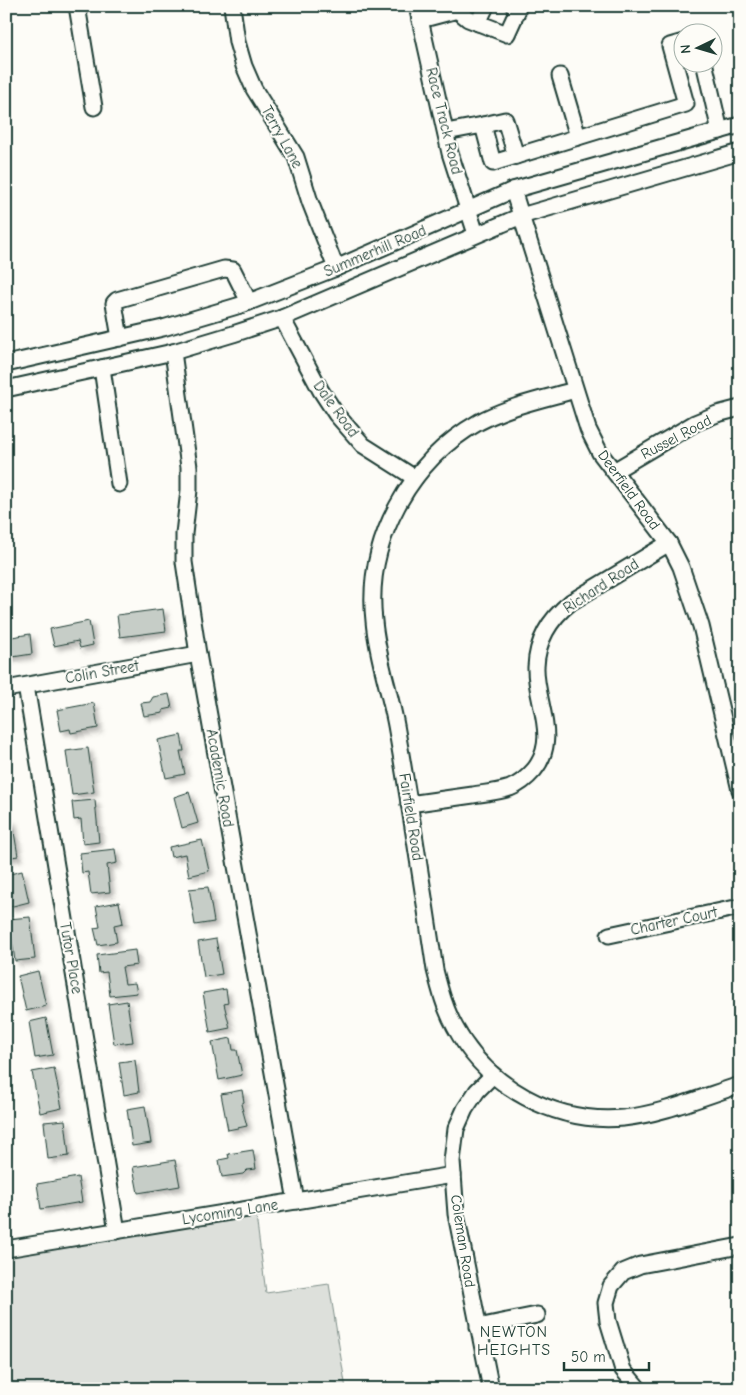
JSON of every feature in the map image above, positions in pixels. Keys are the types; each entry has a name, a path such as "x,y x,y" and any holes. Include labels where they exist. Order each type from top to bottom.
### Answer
{"street":[{"path":"77,6 94,107"},
{"name":"Terry Lane","path":"232,6 237,42 244,66 254,89 296,157 310,202 336,268"},
{"path":"478,23 486,6"},
{"path":"419,13 459,8 468,19 506,34 517,12 514,6"},
{"name":"Race Track Road","path":"419,13 450,153 476,234"},
{"path":"674,45 670,46 674,60"},
{"path":"677,72 686,104"},
{"path":"706,72 720,131"},
{"path":"560,76 578,137"},
{"path":"482,125 493,163 712,96"},
{"path":"446,132 505,120 516,156"},
{"name":"Summerhill Road","path":"6,364 163,328 249,302 336,268 514,190 740,125"},
{"name":"Summerhill Road","path":"6,389 173,352 282,318 521,216 737,154"},
{"name":"Deerfield Road","path":"514,190 588,429 600,453 669,543 680,567 700,626 740,790"},
{"path":"120,338 114,303 116,300 224,269 233,270 249,302"},
{"name":"Dale Road","path":"282,318 321,391 336,414 363,445 415,478"},
{"name":"Academic Road","path":"173,352 189,467 184,562 198,654 296,1201"},
{"path":"102,368 119,484"},
{"name":"Fairfield Road","path":"575,390 499,412 444,446 415,478 399,502 384,534 377,562 373,598 376,641 397,729 440,993 464,1043 475,1057 516,1093 549,1108 585,1117 640,1116 740,1085"},
{"name":"Russel Road","path":"614,471 695,423 717,414 740,408"},
{"name":"Richard Road","path":"409,804 499,791 521,782 530,774 538,765 546,743 547,731 537,681 536,666 538,649 548,626 558,613 571,602 669,543"},
{"name":"Colin Street","path":"6,689 198,654"},
{"name":"Tutor Place","path":"26,686 117,1231"},
{"name":"Charter Court","path":"609,935 740,907"},
{"name":"Coleman Road","path":"491,1389 456,1214 452,1150 460,1118 477,1091 494,1075"},
{"name":"Lycoming Lane","path":"6,1249 454,1176"},
{"path":"639,1389 623,1370 608,1321 606,1303 611,1286 623,1272 640,1265 740,1246"},
{"path":"478,1327 537,1315"}],"shaded area":[{"path":"255,1208 266,1293 329,1284 346,1389 6,1389 6,1249"}],"building":[{"path":"163,609 166,631 120,637 117,615"},
{"path":"89,621 93,645 80,648 78,641 54,646 50,629"},
{"path":"30,634 32,654 6,658 6,638"},
{"path":"169,694 172,708 163,710 163,713 144,716 141,703 150,702 153,697"},
{"path":"94,703 98,728 71,733 70,729 61,731 57,710"},
{"path":"181,735 184,751 180,751 185,774 166,778 158,740"},
{"path":"88,748 94,792 72,795 66,751"},
{"path":"189,792 198,823 182,828 174,797"},
{"path":"95,800 99,842 83,844 81,819 74,820 72,802"},
{"path":"12,820 18,856 6,858 6,821"},
{"path":"202,840 209,871 189,876 185,854 171,857 169,847"},
{"path":"115,849 117,863 107,865 110,892 91,894 88,872 82,873 80,853"},
{"path":"22,871 29,902 9,907 6,875"},
{"path":"208,887 214,922 195,925 189,889"},
{"path":"119,902 123,923 114,925 117,942 98,945 94,928 100,927 96,906"},
{"path":"30,917 35,959 15,961 9,919"},
{"path":"216,939 222,974 204,977 198,942"},
{"path":"135,950 137,965 122,967 125,984 135,983 137,993 110,996 107,972 99,973 97,955"},
{"path":"38,971 46,1006 26,1011 18,976"},
{"path":"226,989 228,1003 224,1004 230,1028 210,1032 203,993"},
{"path":"127,1001 133,1042 114,1044 108,1004"},
{"path":"46,1018 53,1055 35,1058 29,1022"},
{"path":"231,1038 233,1050 237,1050 242,1075 219,1080 212,1042"},
{"path":"135,1060 139,1092 124,1095 119,1062"},
{"path":"54,1068 62,1108 40,1113 32,1072"},
{"path":"242,1090 244,1102 241,1104 247,1126 228,1130 221,1094"},
{"path":"145,1106 151,1143 132,1146 127,1109"},
{"path":"65,1120 69,1156 48,1159 44,1122"},
{"path":"253,1150 256,1169 247,1170 243,1174 222,1177 219,1160 229,1158 228,1154"},
{"path":"175,1160 180,1186 138,1193 133,1167"},
{"path":"78,1177 82,1202 41,1209 37,1184"}],"district":[{"name":"NEWTON HEIGHTS","path":"514,1341"}]}
